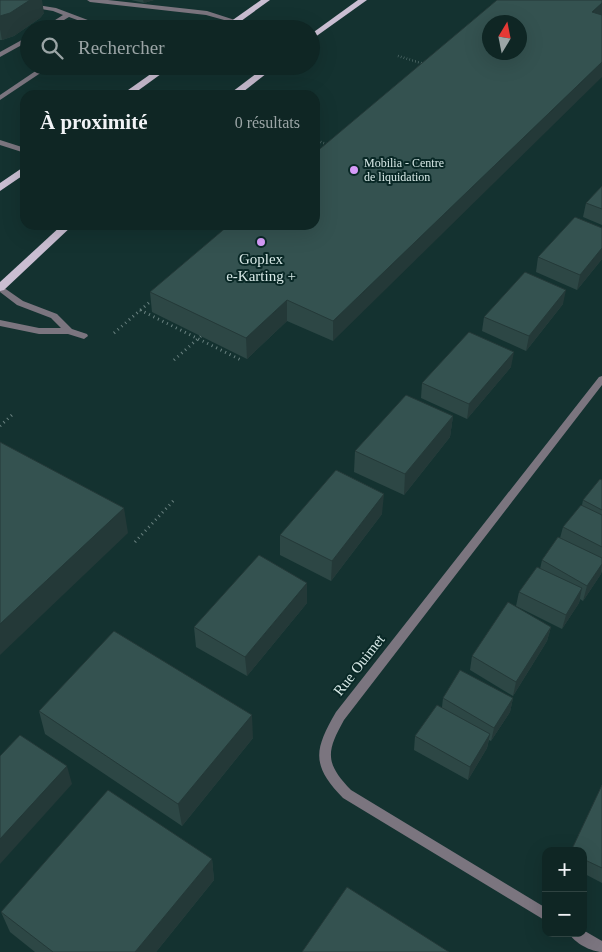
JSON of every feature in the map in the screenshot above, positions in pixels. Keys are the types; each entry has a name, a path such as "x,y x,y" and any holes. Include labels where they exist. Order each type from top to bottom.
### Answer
{"main road":[{"path":"236,20 266,0"},
{"path":"320,31 363,0"},
{"path":"133,90 155,75"},
{"path":"239,90 260,75"},
{"path":"0,188 20,173"},
{"path":"0,288 63,230"}],"street":[{"path":"90,0 207,13 232,20"},
{"path":"19,5 54,9 81,20"},
{"path":"59,20 67,15"},
{"path":"1,53 20,43"},
{"path":"0,98 34,75"},
{"path":"0,142 20,149"},
{"path":"0,288 20,303 54,316 69,331"},
{"path":"0,323 39,331 69,331 84,336"},
{"name":"Rue Ouimet","path":"542,913 347,794 327,773 324,764 325,754 331,730 340,716 602,378"},
{"path":"582,937 602,949"}],"path":[{"path":"398,56 427,66"},
{"path":"320,142 332,146 327,150"},
{"path":"224,230 232,236"},
{"path":"222,239 231,230"},
{"path":"114,333 154,299"},
{"path":"140,310 199,337 241,360"},
{"path":"174,360 199,337"},
{"path":"0,426 12,415"},
{"path":"135,542 175,499"}],"building":[{"path":"0,0 30,0 10,13 0,16"},
{"path":"497,0 602,0 602,3 592,12 602,15 602,62 333,321 287,300 246,338 150,292 223,230 320,230 320,149"},
{"path":"602,186 602,209 586,203"},
{"path":"575,217 602,228 602,248 580,275 538,257"},
{"path":"525,272 566,290 529,336 484,317"},
{"path":"469,332 514,352 469,404 422,383"},
{"path":"406,395 453,416 405,474 355,451"},
{"path":"0,442 124,508 0,624"},
{"path":"336,470 384,494 332,561 280,535"},
{"path":"600,479 602,480 602,510 583,500"},
{"path":"581,505 602,515 602,547 563,527"},
{"path":"558,537 602,558 602,564 587,586 542,560"},
{"path":"259,555 307,583 245,657 194,627"},
{"path":"537,567 582,588 566,615 519,592"},
{"path":"508,602 551,627 516,682 472,656"},
{"path":"114,631 252,715 178,804 39,711"},
{"path":"460,670 513,698 494,728 443,698"},
{"path":"437,705 490,734 470,767 415,736"},
{"path":"20,735 67,766 0,839 0,756"},
{"path":"602,785 602,868 587,861 587,847 573,847"},
{"path":"108,790 212,859 135,952 53,952 1,912"},
{"path":"347,887 449,952 302,952"}],"place":[{"name":"Mobilia - Centre de liquidation","path":"354,170"},
{"name":"Goplex e-Karting +","path":"261,242"}]}
